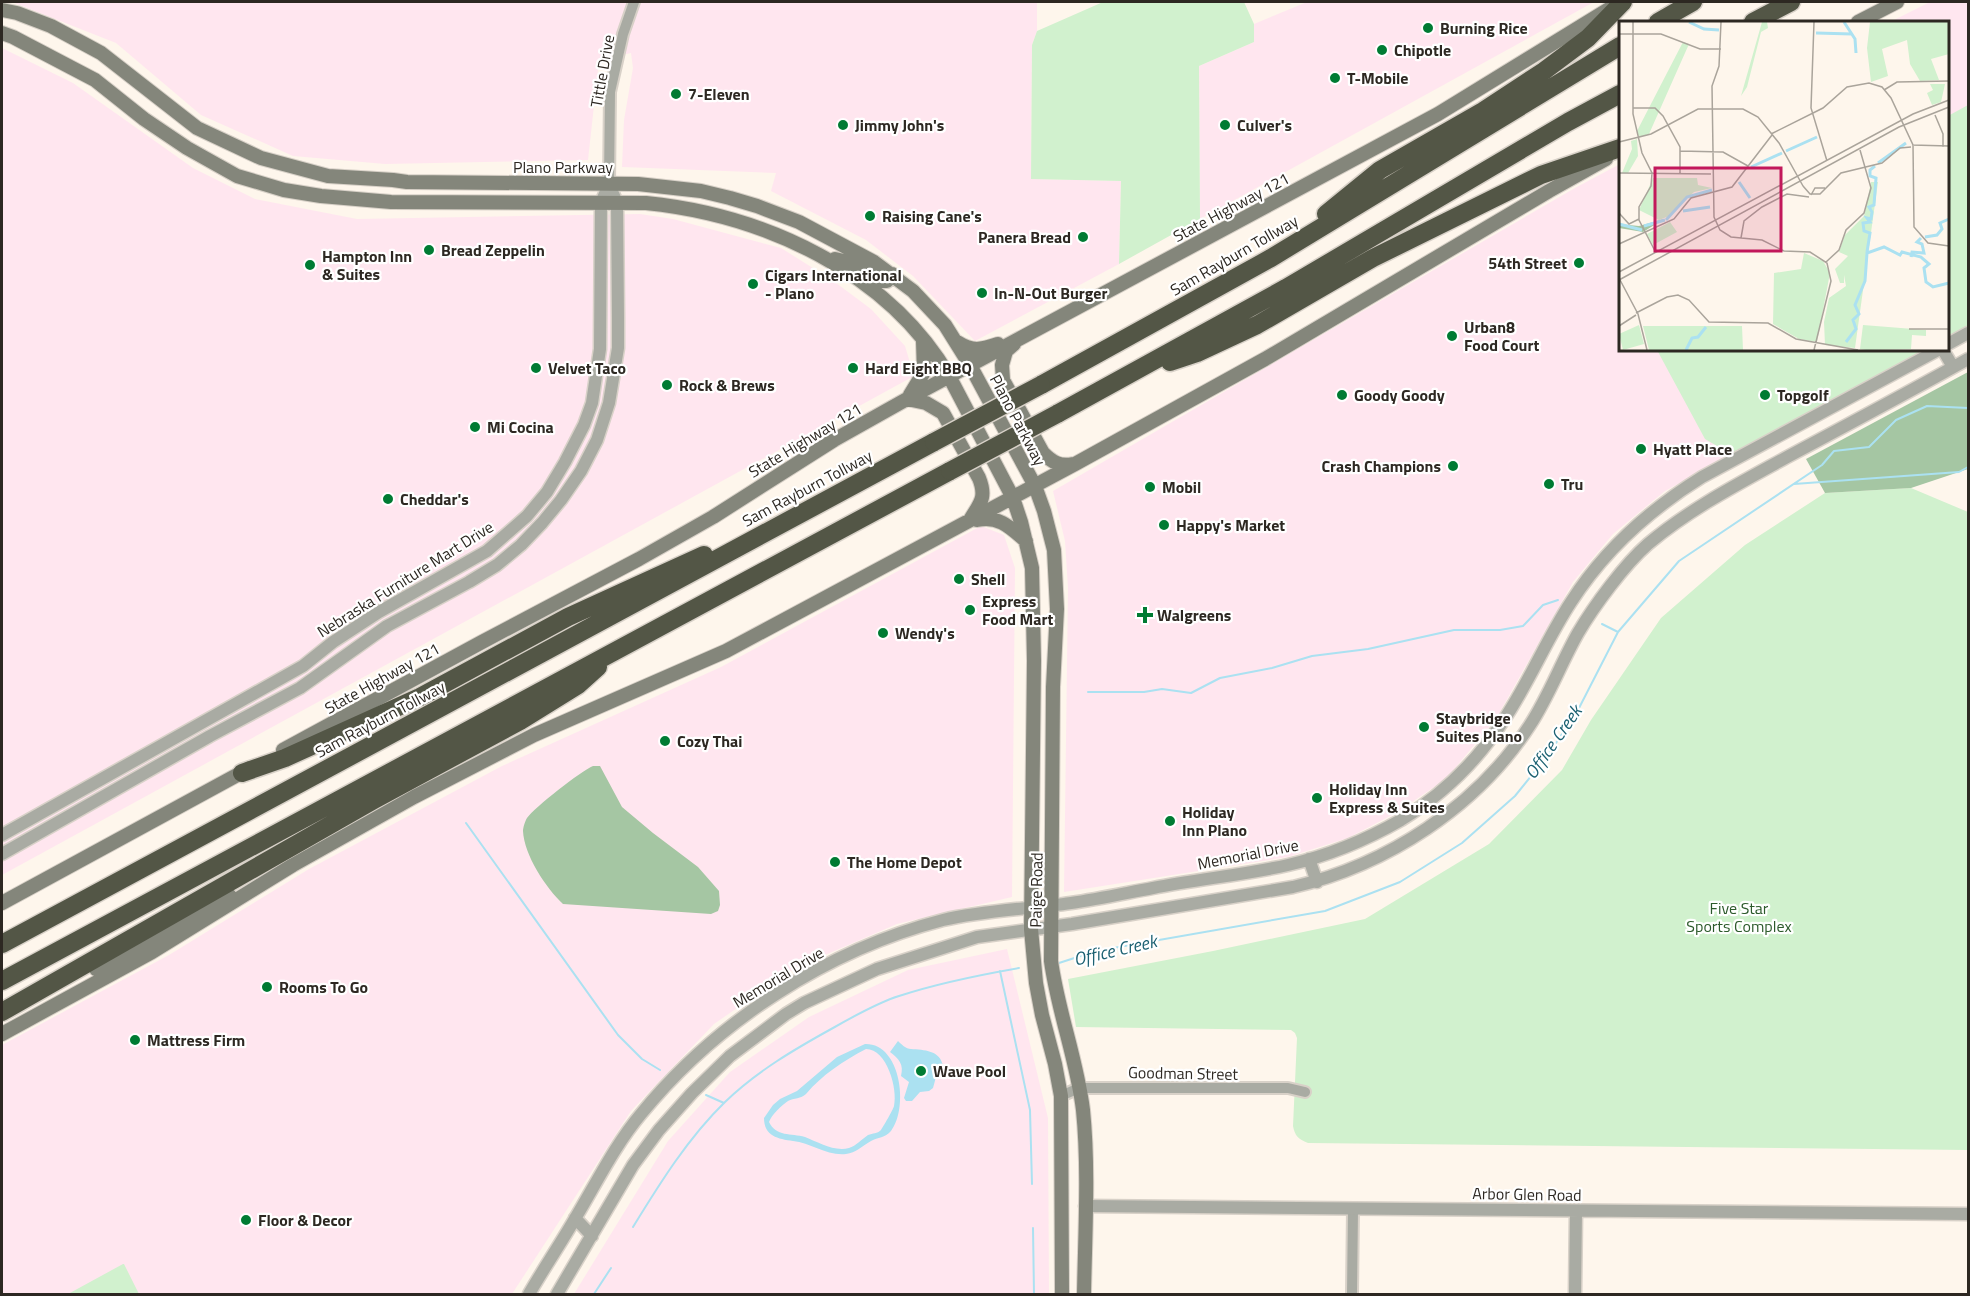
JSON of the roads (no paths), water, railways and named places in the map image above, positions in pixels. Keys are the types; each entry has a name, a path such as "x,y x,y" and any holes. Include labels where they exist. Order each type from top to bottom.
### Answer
{"highway":[{"path":"1271,258 1380,170 1483,111 1544,71 1588,38 1623,2"},
{"path":"1660,21 1693,2"},
{"path":"1755,21 1791,2"},
{"name":"Sam Rayburn Tollway","path":"2,945 1041,385 1271,258 1619,47"},
{"path":"2,981 1131,374 1286,288 1568,122 1619,95"},
{"path":"1131,374 1197,353 1257,326 1373,258 1541,176 1619,149"},
{"path":"242,773 285,758 420,697 568,617 683,563 778,526"},
{"path":"2,1012 374,800 520,722 579,685 617,650"}],"main road":[{"name":"State Highway 121","path":"2,903 639,559 713,517 834,440 1438,114 1623,2"},
{"path":"1860,21 1897,2"},
{"name":"Plano Parkway","path":"2,10 17,13 51,26 101,53 197,128 261,158 295,168 328,176 407,183 609,184 670,187 701,191 757,206 810,227 892,274 913,291 940,319 957,342 1035,486"},
{"path":"2,33 14,37 94,80 173,140 237,176 284,189 315,195 391,202 646,203 708,212 769,231 821,255 870,289 893,309 922,340 949,376 1013,498"},
{"path":"2,1034 152,952 293,865 414,797 534,735 726,651 1035,486 1247,369 1619,150"},
{"path":"821,255 852,263 882,282 887,281 892,274"},
{"path":"957,342 972,349 981,349 1023,337"},
{"path":"1023,337 1006,351 1002,365 1003,380 1043,453 1052,461 1064,466 1075,464"},
{"path":"922,340 924,372 907,399 926,403 943,413 979,478 984,497 969,522"},
{"name":"Paige Road","path":"1035,486 1049,528 1057,579 1053,721 1052,961 1055,986 1079,1089 1085,1147 1084,1294"},
{"name":"Paige Road","path":"1013,498 1032,568 1031,929 1038,994 1061,1096 1062,1294"},
{"path":"969,522 984,519 1000,521 1026,541"},
{"path":"1033,721 1053,721"},
{"path":"2,1012 88,973 226,896 293,865"}],"street":[{"name":"Tittle Drive","path":"609,184 610,92 622,34 634,2"},
{"name":"Nebraska Furniture Mart Drive","path":"2,854 210,736 300,688 387,626 469,582 497,565 521,545 561,500 581,471 597,440 609,403 618,348 617,203 609,184"},
{"name":"Nebraska Furniture Mart Drive","path":"2,836 303,666 333,642 372,616 487,551 527,516 547,492 565,462 584,425 592,403 600,349 601,203 609,184"},
{"path":"1949,343 1968,333"},
{"name":"Memorial Drive","path":"529,1294 613,1153 640,1115 684,1066 720,1034 762,1002 866,945 945,920 1052,905 1287,865 1351,844 1401,820 1442,791 1477,757 1505,719 1558,622 1598,563 1631,529 1675,494 1722,466 1936,351"},
{"path":"1943,351 1953,368"},
{"path":"557,1294 633,1165 659,1130 692,1093 730,1056 786,1014 804,1003 877,969 977,937 1052,927 1317,882 1360,866 1411,838 1456,808 1497,769 1530,725 1578,633 1610,586 1646,546 1695,508 1968,359"},
{"path":"1722,466 1733,486"},
{"path":"1558,622 1578,633"},
{"path":"1309,859 1317,882"},
{"path":"793,984 804,1003"},
{"name":"Goodman Street","path":"1061,1096 1079,1089 1288,1088 1305,1092"},
{"name":"Arbor Glen Road","path":"1085,1206 1968,1214"},
{"path":"1352,1294 1353,1209"},
{"path":"1575,1294 1576,1211"},
{"path":"575,1218 595,1231"}],"water":[{"name":"Wave Pool","path":"898,1041 907,1048 935,1054 943,1066 936,1077 933,1088 920,1092 912,1101 906,1101 904,1098 909,1082 901,1076 900,1062 890,1052"},
{"path":"865,1044 877,1047 887,1054 894,1065 900,1093 897,1121 891,1131 846,1154 777,1138 769,1133 764,1118 773,1105 797,1091 837,1057","holes":["866,1049 880,1056 889,1071 895,1099 894,1106 881,1130 868,1135 852,1147 838,1149 805,1137 784,1134 772,1127 770,1119 785,1103 804,1096 826,1075 849,1058"]}],"waterway":[{"name":"Office Creek","path":"1059,963 1096,951 1325,911 1400,882 1462,843 1515,796 1548,755 1578,710 1618,632 1679,561 1822,465 1834,451 1869,447 1896,420 1927,406 1968,408"},
{"path":"1794,484 1959,472 1968,467"},
{"path":"1088,692 1144,692 1162,689 1191,693 1220,678 1272,668 1312,656 1368,649 1454,630 1500,630 1523,626 1543,605 1558,600"},
{"path":"1602,624 1618,632"},
{"path":"466,823 618,1035 642,1059 660,1070"},
{"path":"633,1227 664,1178 712,1116 737,1091 777,1061 849,1019 891,999 944,983 1019,968"},
{"path":"1000,971 1030,1110 1032,1184"},
{"path":"706,1095 724,1103"},
{"path":"1033,1228 1034,1294"},
{"path":"594,1294 611,1268"}],"place":[{"name":"Burning Rice","path":"1428,28"},
{"name":"Chipotle","path":"1382,50"},
{"name":"T-Mobile","path":"1335,78"},
{"name":"7-Eleven","path":"676,94"},
{"name":"Jimmy John's","path":"843,125"},
{"name":"Culver's","path":"1225,125"},
{"name":"Raising Cane's","path":"870,216"},
{"name":"Panera Bread","path":"1083,237"},
{"name":"Bread Zeppelin","path":"429,250"},
{"name":"54th Street","path":"1579,263"},
{"name":"Hampton Inn & Suites","path":"310,265"},
{"name":"Cigars International - Plano","path":"753,284"},
{"name":"In-N-Out Burger","path":"982,293"},
{"name":"Urban8 Food Court","path":"1452,336"},
{"name":"Velvet Taco","path":"536,368"},
{"name":"Hard Eight BBQ","path":"853,368"},
{"name":"Rock & Brews","path":"667,385"},
{"name":"Goody Goody","path":"1342,395"},
{"name":"Topgolf","path":"1765,395"},
{"name":"Mi Cocina","path":"475,427"},
{"name":"Hyatt Place","path":"1641,449"},
{"name":"Crash Champions","path":"1453,466"},
{"name":"Tru","path":"1549,484"},
{"name":"Mobil","path":"1150,487"},
{"name":"Cheddar's","path":"388,499"},
{"name":"Happy's Market","path":"1164,525"},
{"name":"Shell","path":"959,579"},
{"name":"Express Food Mart","path":"970,610"},
{"name":"Walgreens","path":"1145,615"},
{"name":"Wendy's","path":"883,633"},
{"name":"Staybridge Suites Plano","path":"1424,727"},
{"name":"Cozy Thai","path":"665,741"},
{"name":"Holiday Inn Express & Suites","path":"1317,798"},
{"name":"Holiday Inn Plano","path":"1170,821"},
{"name":"The Home Depot","path":"835,862"},
{"name":"Rooms To Go","path":"267,987"},
{"name":"Mattress Firm","path":"135,1040"},
{"name":"Wave Pool","path":"921,1071"},
{"name":"Floor & Decor","path":"246,1220"}],"park label":[{"name":"Five Star Sports Complex","path":"1739,917"}]}
